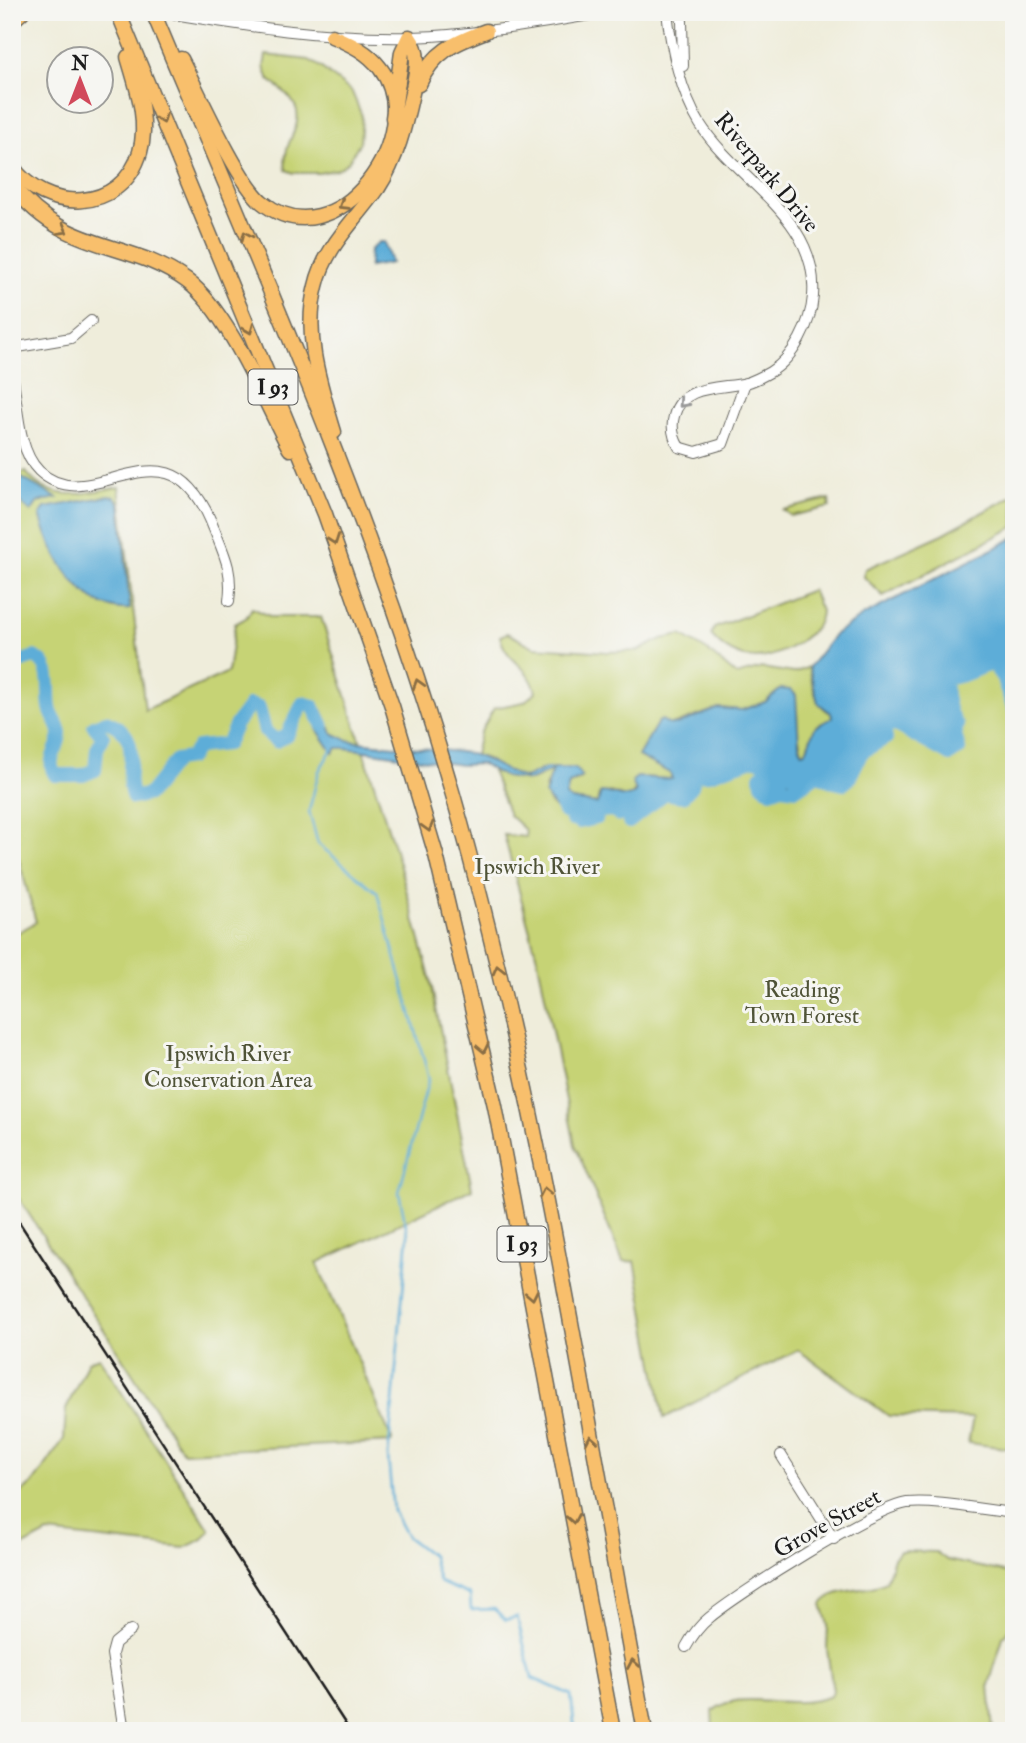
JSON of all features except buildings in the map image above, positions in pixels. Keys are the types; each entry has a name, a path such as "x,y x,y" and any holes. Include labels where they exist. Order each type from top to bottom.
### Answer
{"highway":[{"path":"12,21 22,12"},
{"path":"12,166 29,186 63,201 99,197 126,178 139,154 144,121 124,33 116,12"},
{"path":"154,12 250,188 261,201 284,214 317,217 352,201 378,166 400,118 435,57 453,44 486,31"},
{"name":"I 93","path":"124,33 325,514 409,762 458,940 492,1093 613,1731"},
{"name":"I 93","path":"165,35 354,504 439,750 475,874 511,1021 645,1731"},
{"path":"332,36 360,49 381,69 400,118"},
{"path":"354,504 315,363 313,301 327,257 379,186 394,155 400,118 402,52 409,37"},
{"path":"12,185 32,207 63,230 88,242 166,269 202,294 236,347 325,514"}],"street":[{"path":"162,12 332,36 409,37 486,31 607,12"},
{"name":"Riverpark Drive","path":"667,12 684,84 695,116 709,136 794,226 808,251 813,268 811,312 795,346 771,371 745,383 699,391 684,400 674,413 672,424 678,447 696,452 723,444 745,383"},
{"name":"Riverpark Drive","path":"679,12 682,21 684,84"},
{"path":"12,348 71,338 91,321"},
{"path":"12,374 26,450 35,467 45,476 62,484 77,484 157,471 176,476 196,491 206,508 231,571 229,601"},
{"path":"780,1455 834,1539"},
{"name":"Grove Street","path":"686,1647 696,1630 713,1614 834,1539 890,1508 910,1503 1014,1513"},
{"path":"124,1731 112,1654 116,1643 131,1630"}],"green space":[{"path":"266,55 309,60 352,92 362,116 360,142 348,162 339,169 319,173 294,173 286,170 288,145 298,115 295,105 286,93 269,80 264,67"},
{"name":"Ipswich River Conservation Area","path":"12,462 19,474 26,472 35,482 57,492 81,493 119,487 145,710 228,672 235,624 246,618 252,608 272,617 321,617 397,856 430,978 472,1189 317,1263 393,1442 183,1452 12,1188 12,936 36,922 12,835"},
{"path":"1014,495 1014,527 883,596 863,576 865,569 943,534"},
{"path":"829,499 830,507 791,516 783,510"},
{"path":"812,590 821,611 817,625 800,641 777,654 754,658 743,656 721,645 711,635 714,628"},
{"path":"507,633 534,647 607,652 638,651 662,639 681,635 709,652 736,675 762,668 794,673 809,667 818,700 833,718 815,727 806,751 802,752 795,721 796,707 781,689 765,702 742,710 719,708 652,732 645,747 670,773 672,780 646,777 629,798 610,792 599,795 597,804 572,800 565,796 565,789 569,784 581,779 575,768 551,768 525,778 505,772 487,759 475,755 480,733 494,708 524,702 536,692 528,675 503,645 500,636"},
{"name":"Reading Town Forest","path":"993,664 1014,688 1014,1449 968,1443 973,1418 889,1416 798,1350 664,1418 635,1261 623,1262 575,1145 538,961 504,835 526,837 525,830 509,815 492,771 529,781 553,770 545,787 550,803 560,813 571,814 571,819 579,814 592,820 600,811 613,810 621,814 621,805 634,817 665,793 692,786 695,775 721,770 756,758 772,766 791,783 805,783 812,774 818,773 834,782 853,771 858,757 888,723 894,722 950,755 959,748 955,734 957,725 947,702 948,678 972,674 983,666"},
{"path":"99,1357 210,1530 203,1539 184,1548 48,1533 12,1552 12,1501 34,1482 64,1439 66,1409 88,1361"},
{"path":"900,1551 936,1552 947,1560 1014,1574 1014,1622 1003,1637 989,1685 993,1731 717,1731 713,1728 712,1712 736,1701 799,1702 831,1696 833,1691 827,1649 828,1625 822,1604 828,1598 843,1592 870,1588 886,1582 894,1558"}],"water":[{"path":"379,242 384,242 391,263 369,267 370,250"},
{"path":"22,478 57,498 38,502 31,512 13,496 16,481"},
{"path":"115,497 120,504 130,609 113,608 83,591 61,563 40,515 45,508"},
{"path":"1014,538 1014,688 992,664 983,666 972,674 948,678 947,702 957,725 955,734 959,749 950,755 894,722 888,723 884,731 886,738 862,752 849,779 843,784 818,775 801,786 794,786 772,766 756,758 709,774 695,775 692,786 683,796 665,793 631,822 627,818 628,809 621,805 619,815 613,810 601,810 596,818 579,822 580,814 575,814 572,820 571,814 560,813 545,795 552,770 529,781 505,777 482,764 461,765 345,748 337,748 333,753 317,729 315,712 322,710 332,733 347,740 466,753 525,778 545,768 575,768 582,777 569,784 566,796 572,800 597,804 601,792 625,797 633,794 636,791 632,781 637,777 672,779 670,773 638,756 658,722 662,720 676,725 719,708 742,710 765,702 781,689 791,690 796,695 799,745 802,752 806,751 815,727 832,718 831,713 818,703 809,667 835,634 864,615"}],"waterway":[{"name":"Ipswich River","path":"12,665 34,657 45,666 51,711 60,733 52,759 55,775 83,775 95,770 97,749 103,737 94,726 106,721 119,728 130,745 130,787 133,798 149,794 176,760 190,758 198,747 227,744 236,724 250,705 259,708 265,731 276,741 287,735 303,703 313,706 323,726"},
{"name":"Ipswich River","path":"560,803 564,812 571,814 572,820 575,814 581,815 579,822 596,818 600,811 613,810 619,815 621,805 628,809 629,822 665,793 683,796 692,786 695,775 709,774 756,758 780,774 781,781 778,784 765,772 761,776 762,784 771,791 782,787 796,789 819,775 843,784 849,779 862,752 886,738 884,731 890,722 950,755 959,749 955,734 957,725 947,702 948,678 962,676 993,664 1002,677 1014,709"},
{"path":"332,749 319,771 309,811 318,844 377,892 429,1078 399,1192 408,1235 388,1457 393,1511 407,1537 432,1556 439,1582 470,1595 471,1610 494,1609 506,1620 517,1617 532,1678 571,1695 575,1731"}],"railway":[{"path":"12,1211 350,1731"}]}
